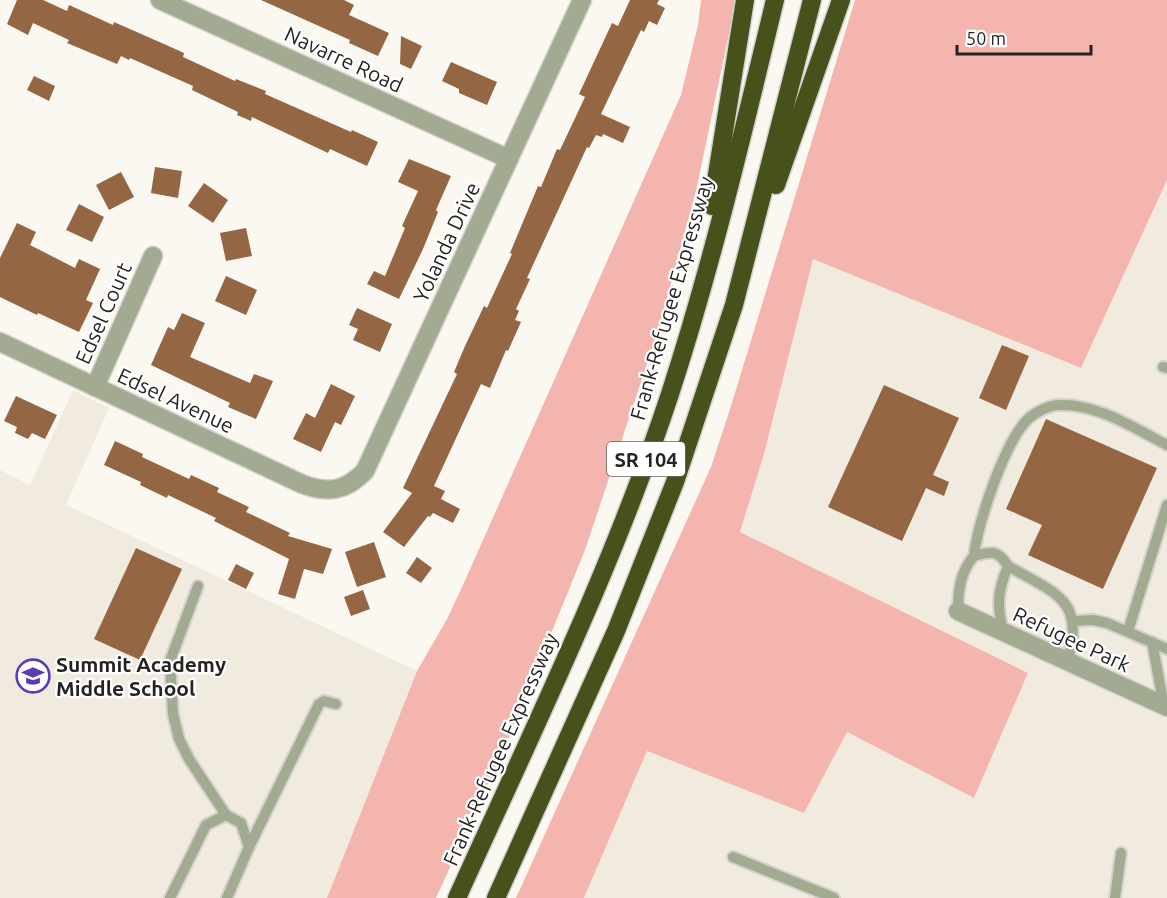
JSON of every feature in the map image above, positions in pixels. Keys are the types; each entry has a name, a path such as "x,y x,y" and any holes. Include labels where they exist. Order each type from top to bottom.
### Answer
{"highway":[{"path":"699,294 745,0"},
{"name":"Frank-Refugee Expressway","path":"457,898 598,584 632,499 669,394 699,294 747,117 775,0"},
{"name":"SR 104","path":"496,898 578,718 654,539 679,471 734,305 812,0"},
{"path":"734,305 841,0"}],"street":[{"name":"Navarre Road","path":"159,0 509,159"},
{"name":"Yolanda Drive","path":"336,489 353,483 365,471 582,0"},
{"name":"Edsel Court","path":"95,387 153,256"},
{"name":"Edsel Avenue","path":"0,342 318,491 336,489"},
{"name":"Refugee Park","path":"958,611 1166,707"}],"lane":[{"path":"958,611 958,588 974,556 981,524 1004,458 1028,418 1039,411 1058,405 1078,406 1109,416 1167,445"},
{"path":"1128,632 1167,505"},
{"path":"974,556 996,553 1002,556 1008,566 1058,595 1071,612 1073,621 1073,643 1067,662"},
{"path":"1003,632 998,607 1001,583 1008,566"},
{"path":"198,586 170,661 173,714 179,739 189,759 226,815 241,823 249,847"},
{"path":"1073,621 1093,620 1167,649"},
{"path":"1152,642 1166,707"},
{"path":"227,898 249,847 319,704 324,701 336,704"},
{"path":"170,898 206,825 226,815"},
{"path":"1115,898 1121,853"},
{"path":"733,857 834,898"}],"shaded area":[{"path":"701,0 736,0 696,191 658,331 585,550 507,742 436,898 327,898 417,671 447,619 463,585 681,95 698,25"},
{"path":"855,0 1167,0 1167,180 1081,368 813,259 764,454 740,532 1028,673 974,798 847,732 804,813 647,751 584,898 516,898 711,467"},
{"path":"1167,180 1167,898 584,898 647,751 804,813 846,732 974,798 1028,673 740,532 764,454 813,259 1081,368"},
{"path":"73,390 109,408 66,505 417,671 327,898 0,898 0,470 30,485"}],"building":[{"path":"17,0 43,0 67,11 69,5 113,25 114,22 184,53 183,57 235,81 236,79 266,91 265,94 378,142 367,166 330,149 328,153 252,117 251,121 237,115 238,112 192,90 193,86 130,58 129,60 121,56 117,64 67,43 69,40 33,23 28,35 7,24"},
{"path":"261,0 344,0 354,5 349,15 389,33 378,56 349,43 350,40"},
{"path":"630,0 659,0 657,4 665,8 657,25 649,21 644,32 641,30 601,114 630,127 623,143 603,134 602,137 596,135 589,148 587,147 527,278 530,279 516,309 519,311 515,320 521,322 508,351 506,350 490,388 481,384 434,486 445,491 441,499 460,509 453,523 433,513 430,517 428,516 404,547 383,532 412,493 403,488 457,374 454,372 465,346 484,306 487,308 512,254 510,253 538,186 541,187 557,149 560,150 585,97 579,94 612,23 618,26"},
{"path":"401,36 422,46 411,69 400,64"},
{"path":"451,62 497,82 487,105 459,93 459,89 442,81"},
{"path":"34,76 55,86 49,101 27,90"},
{"path":"409,159 451,176 436,210 438,212 423,249 399,299 367,284 374,271 385,276 405,228 402,226 418,191 398,182"},
{"path":"155,167 182,171 178,198 151,193"},
{"path":"121,172 134,197 109,210 96,185"},
{"path":"204,183 228,200 213,223 188,206"},
{"path":"79,204 104,217 92,242 66,230"},
{"path":"17,223 36,232 30,245 75,268 79,259 100,269 86,300 93,303 79,332 0,297 0,258"},
{"path":"246,228 252,256 226,261 220,233"},
{"path":"226,276 257,290 246,315 215,301"},
{"path":"357,308 392,324 380,352 353,340 358,329 349,325"},
{"path":"182,313 205,323 190,357 250,383 254,374 273,381 256,419 228,407 230,403 151,365 168,327 174,330"},
{"path":"1002,345 1029,356 1006,410 979,398"},
{"path":"331,384 355,396 341,425 335,422 321,452 293,439 306,413 315,418"},
{"path":"884,385 959,418 933,475 949,482 944,496 926,488 902,541 828,507"},
{"path":"16,396 57,415 45,439 32,433 28,439 15,433 17,427 4,421"},
{"path":"1046,419 1157,468 1103,589 1028,555 1042,525 1006,509"},
{"path":"115,441 143,454 142,457 189,479 191,475 219,488 217,492 249,507 246,512 290,533 288,536 332,549 323,574 304,569 295,599 278,594 289,559 214,521 216,518 168,495 167,498 140,485 141,482 104,465"},
{"path":"374,542 386,577 357,587 345,552"},
{"path":"136,548 182,569 140,660 94,639"},
{"path":"417,557 432,568 421,583 406,573"},
{"path":"236,564 254,573 246,589 228,580"},
{"path":"363,590 370,609 351,616 344,597"}],"place":[{"name":"Summit Academy Middle School","path":"33,676"}]}
